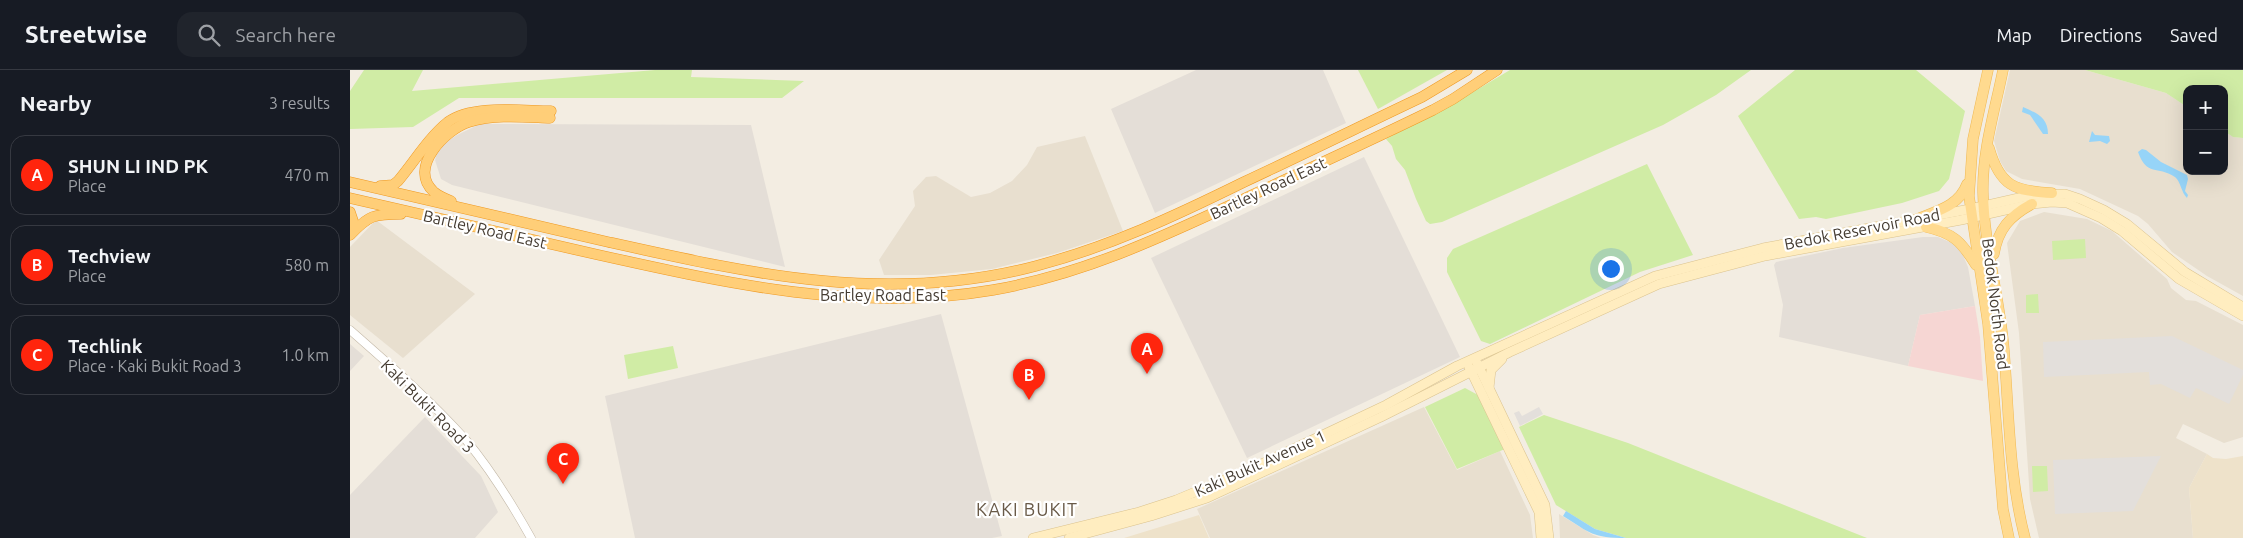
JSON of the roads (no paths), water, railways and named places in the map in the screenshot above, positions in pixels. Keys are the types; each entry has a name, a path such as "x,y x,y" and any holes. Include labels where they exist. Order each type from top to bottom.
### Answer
{"highway":[{"name":"Bartley Road East","path":"350,182 677,257 778,277 868,284 954,281 992,276 1035,267 1134,234 1422,97 1467,70"},
{"name":"Bartley Road East","path":"350,198 672,271 776,291 867,298 956,295 993,290 1038,280 1140,247 1409,121 1453,99 1497,70"},
{"path":"369,186 392,185 435,135 450,121 468,113 486,110 551,114 487,118 459,126 444,136 428,158 425,176 434,193 467,210"},
{"path":"350,212 353,221 350,235 365,220 377,214 420,214"}],"main road":[{"name":"Bedok North Road","path":"1988,70 1973,139 1969,176 1971,213 1988,324 2003,509 2009,538"},
{"name":"Bedok North Road","path":"2003,70 1988,142 1984,178 1984,211 2002,322 2014,480 2025,538"},
{"path":"1988,142 1998,174 2024,191 2052,193"},
{"path":"1917,219 1947,207 1956,200 1965,189 1969,176"},
{"name":"Bedok Reservoir Road","path":"1984,211 2032,195 2052,193 2080,198 2111,213 2184,272 2243,306"},
{"name":"Bedok Reservoir Road","path":"1473,364 1664,273 1763,248 1917,219 2052,202 2067,203 2101,218 2122,231 2179,279 2243,316"},
{"path":"1992,262 1996,242 2004,226 2020,211 2032,204"},
{"name":"Bedok Reservoir Road","path":"1473,364 1510,352 1651,287 1686,276 1765,256 1926,227 1971,213"},
{"path":"1926,227 1949,234 1969,253 1979,270"},
{"path":"1489,390 1492,370 1510,352"},
{"path":"1473,364 1489,390 1545,505 1549,538"},
{"path":"1473,364 1539,512 1541,538"},
{"name":"Kaki Bukit Avenue 1","path":"1033,538 1140,512 1176,500 1255,467 1473,364"},
{"name":"Kaki Bukit Avenue 1","path":"1069,538 1160,514 1207,498 1332,440 1473,364"}],"street":[{"name":"Kaki Bukit Road 3","path":"350,330 426,399 466,441 510,501 531,538"}],"water":[{"path":"2023,107 2044,120 2048,128 2048,134 2043,134 2030,115 2022,112"},
{"path":"2092,131 2095,135 2109,136 2110,141 2107,144 2100,141 2089,142"},
{"path":"2142,149 2146,150 2161,162 2183,173 2183,175 2187,175 2185,191 2188,195 2187,198 2175,177 2149,168 2141,160 2138,152"},
{"path":"1566,511 1595,529 1626,538 1599,536 1592,533 1563,516"}],"place":[{"name":"SHUN LI IND PK","path":"1147,374"},
{"name":"Techview","path":"1029,400"},
{"name":"Techlink","path":"563,484"}],"district":[{"name":"KAKI BUKIT","path":"1027,509"}]}
